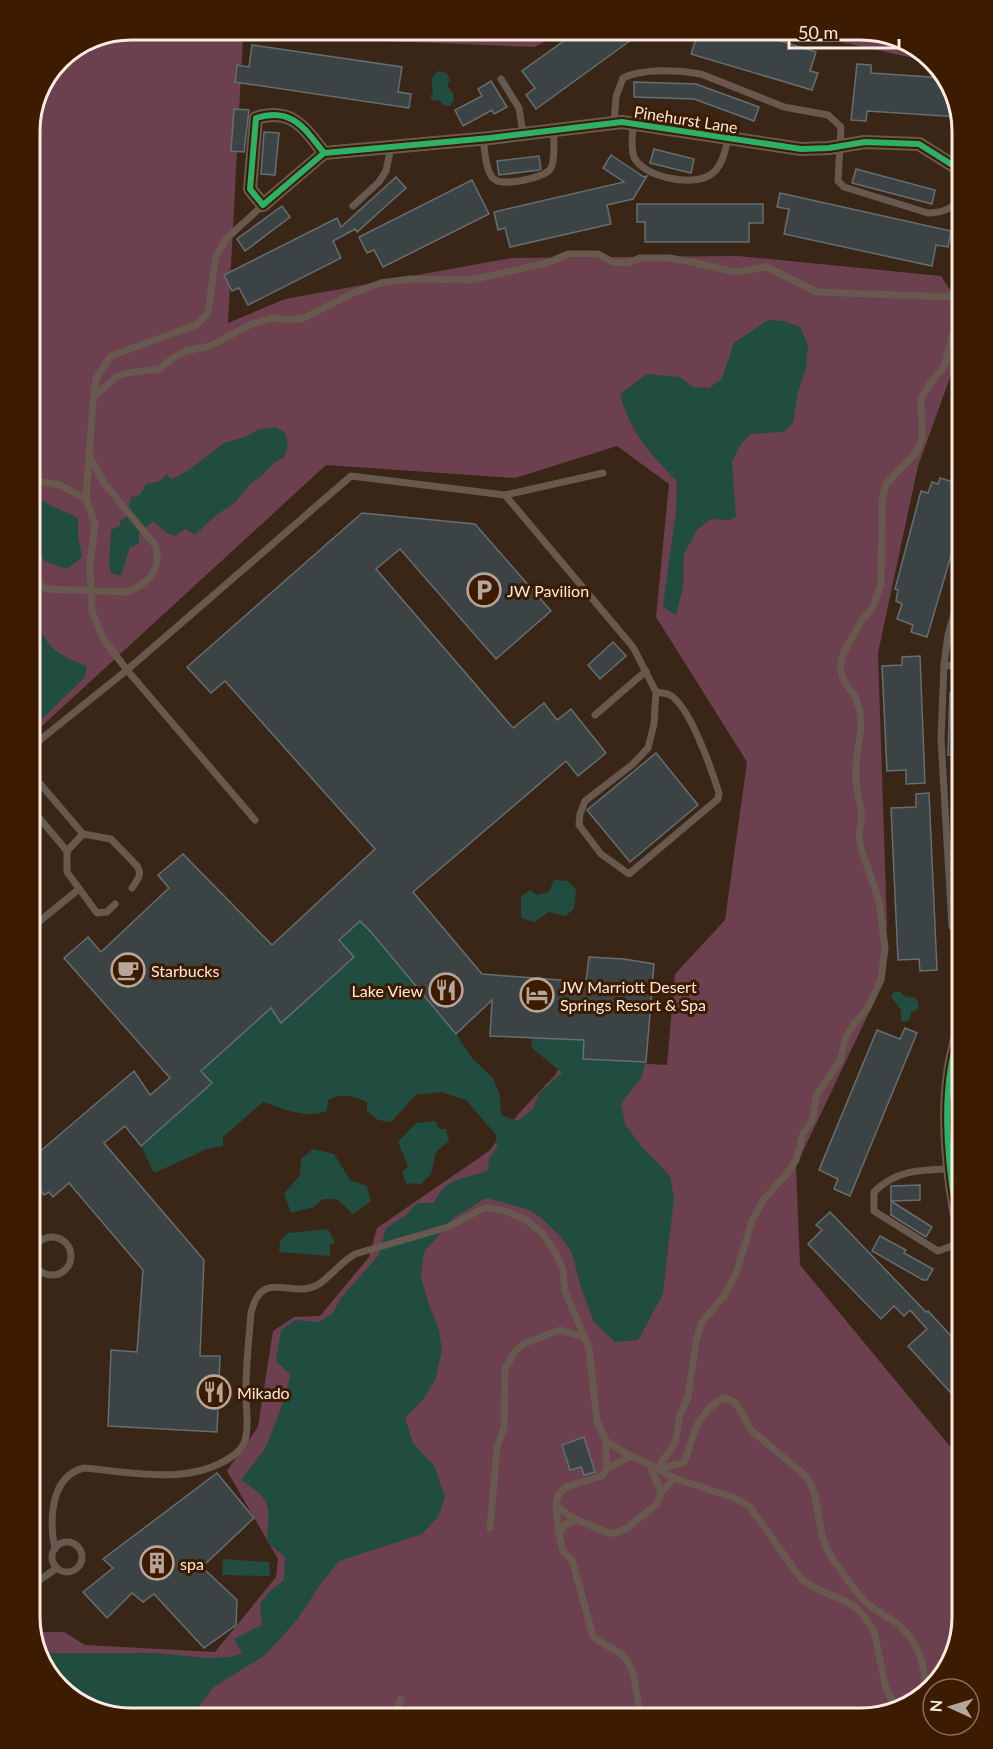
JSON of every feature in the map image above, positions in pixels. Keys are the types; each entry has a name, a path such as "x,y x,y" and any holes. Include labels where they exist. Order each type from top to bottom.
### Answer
{"street":[{"path":"272,113 291,118 310,135 324,153 263,205 250,189 256,118 272,113"},
{"name":"Pinehurst Lane","path":"324,153 614,123 801,149 865,142 919,144 952,165"},
{"path":"952,1064 947,1100 952,1184"}],"lane":[{"path":"614,123 616,97 623,78 645,72 700,74 784,107 828,115 841,127 838,181 844,186 928,213 940,213 952,207"},
{"path":"501,79 519,108 523,134"},
{"path":"633,124 632,148 635,159 645,168 672,179 692,180 710,175 719,165 728,139"},
{"path":"483,138 492,178 499,182 512,182 544,176 550,170 553,160 554,130"},
{"path":"353,206 379,182 386,171 391,147"},
{"path":"255,820 104,640 92,612 90,565 95,524 86,499 96,379 111,356 196,325 208,313 216,256 226,239 263,205"},
{"path":"93,397 118,376 127,372 159,369 179,354 210,346 252,324 271,318 291,320 304,318 353,292 410,279 471,280 547,263 568,254 598,254 613,262 628,263 640,258 669,258 735,272 767,267 817,292 952,298"},
{"path":"653,1467 675,1443 680,1415 688,1397 701,1323 724,1296 736,1274 752,1221 763,1200 787,1174 796,1160 802,1134 813,1119 816,1096 840,1060 846,1037 854,1023 867,1009 882,980 885,948 879,900 861,849 859,833 862,816 861,798 856,782 856,763 861,729 860,712 856,698 843,679 840,666 843,654 860,622 873,607 881,584 882,502 886,484 916,453 922,438 921,399 945,365 952,336"},
{"path":"41,585 46,589 126,592 139,588 155,572 159,555 156,545 104,483 89,455"},
{"path":"41,739 127,670 351,476 505,495 603,473"},
{"path":"41,482 60,485 86,499"},
{"path":"505,495 633,646 656,692 654,724 648,748 633,764 585,801 580,814 579,825 601,854 629,874 718,799 719,793 701,744 686,714 671,696 656,692"},
{"path":"952,621 944,665 941,739 952,927"},
{"path":"944,665 952,666"},
{"path":"595,715 646,672"},
{"path":"41,785 83,834 111,839 137,866 140,870 140,877 132,888"},
{"path":"41,820 67,851 67,872 97,913 107,912 115,904"},
{"path":"67,851 83,834"},
{"path":"41,920 79,889"},
{"path":"947,1100 952,1100"},
{"path":"950,1169 915,1171 886,1181 874,1192 874,1211 938,1251 952,1246"},
{"path":"55,1550 52,1530 56,1496 63,1480 74,1470 84,1468 176,1474 204,1470 237,1453 245,1443 251,1312 260,1292 273,1286 306,1289 318,1284 347,1259 369,1250 448,1227 488,1208 505,1211 525,1219 542,1233 556,1253 563,1270 565,1291 589,1348 597,1421 606,1441 607,1469"},
{"path":"41,1240 53,1236 65,1242 69,1247 71,1260 64,1271 51,1275 41,1271"},
{"path":"490,1528 497,1448 505,1416 505,1369 513,1353 523,1344 541,1336 560,1330 584,1337"},
{"path":"653,1467 683,1463 689,1454 693,1434 703,1416 719,1400 726,1398 736,1403 751,1430 807,1477 813,1486 819,1528 829,1554 868,1604 898,1625 913,1640 923,1662 924,1677"},
{"path":"606,1441 674,1478 735,1498 750,1507 802,1580 847,1602 860,1611 874,1631 886,1689 894,1703"},
{"path":"630,1456 607,1469 602,1476 566,1487 558,1495 556,1505 563,1551 572,1560 594,1636 601,1644 622,1655 633,1669 639,1708"},
{"path":"653,1467 660,1493"},
{"path":"556,1505 578,1520 608,1533 615,1533 627,1528 657,1504 660,1493 674,1478"},
{"path":"559,1534 566,1524 578,1520"},
{"path":"67,1543 77,1546 81,1555 80,1564 74,1571 65,1572 57,1568 52,1559 58,1546 67,1543"},
{"path":"41,1579 57,1568"},
{"path":"396,1708 400,1699"}],"shaded area":[{"path":"243,41 228,323 285,299 511,258 738,256 941,276 952,293 952,372 918,466 878,653 887,926 876,998 796,1166 800,1265 952,1449 952,1629 946,1652 930,1677 921,1677 921,1686 902,1699 879,1707 126,1708 102,1704 81,1693 63,1677 50,1658 42,1632 64,1632 85,1645 215,1652 276,1577 278,1559 227,1471 258,1427 273,1331 294,1317 320,1316 369,1257 377,1228 489,1151 520,1112 555,1075 563,1059 667,1065 675,974 725,920 747,762 656,617 669,484 617,446 515,478 326,465 41,727 41,126 47,97 67,67 97,47 114,42"},
{"path":"387,41 546,41 535,47"},
{"path":"837,41 879,42 902,50 915,58"}],"water":[{"path":"438,71 446,73 450,80 447,85 454,100 450,106 443,105 441,101 432,100 430,96 433,93 432,78"},
{"path":"768,320 784,321 800,327 808,345 806,368 798,393 793,423 783,432 751,434 741,444 732,461 736,517 729,520 711,519 697,530 684,554 683,587 676,616 663,606 676,511 677,481 642,442 629,420 620,394 647,374 679,377 693,387 709,388 722,379 734,343"},
{"path":"276,427 285,433 288,446 284,457 250,484 236,502 215,516 195,535 185,529 175,536 167,533 153,521 139,534 139,544 130,547 121,576 111,573 109,565 111,530 120,526 120,520 126,518 131,497 140,495 146,484 161,481 166,474 172,479 189,470 224,443 245,437 259,429"},
{"path":"41,500 78,518 82,557 67,569 44,561 41,553"},
{"path":"41,632 57,651 87,666 85,677 41,720"},
{"path":"554,880 568,881 576,890 574,909 565,916 549,912 534,922 521,918 521,897 530,890 537,895 549,892"},
{"path":"360,921 371,932 456,1034 472,1058 493,1078 500,1095 501,1115 518,1121 533,1109 539,1093 562,1073 532,1048 531,1038 584,1040 583,1059 646,1062 641,1078 621,1104 625,1124 641,1146 670,1176 674,1198 663,1294 638,1340 615,1342 594,1322 581,1288 572,1253 560,1236 540,1217 527,1209 486,1198 455,1217 424,1252 421,1277 439,1330 442,1350 436,1378 425,1397 405,1418 413,1443 435,1467 445,1498 438,1517 422,1534 339,1561 297,1620 265,1655 214,1687 197,1708 126,1708 102,1704 72,1686 56,1668 48,1653 158,1653 206,1658 230,1657 242,1653 234,1639 262,1625 260,1604 270,1591 284,1580 285,1557 267,1542 268,1512 264,1499 241,1480 264,1450 287,1389 290,1374 276,1361 281,1330 295,1320 319,1322 333,1313 340,1299 379,1255 386,1228 405,1216 417,1203 434,1203 444,1187 451,1183 488,1170 489,1159 497,1147 496,1135 466,1100 441,1092 416,1095 391,1122 378,1120 367,1111 367,1102 352,1097 343,1096 328,1100 327,1111 311,1114 295,1112 263,1102 223,1137 223,1146 207,1149 154,1173 141,1146 211,1084 201,1071 271,1008 282,1022 354,957 339,940"},
{"path":"894,992 916,998 919,1005 917,1010 911,1012 910,1019 906,1022 901,1021 901,1010 891,997"},
{"path":"435,1121 439,1129 446,1129 449,1141 436,1152 431,1174 421,1184 407,1185 402,1173 408,1166 398,1142 416,1123"},
{"path":"313,1149 334,1154 350,1180 367,1186 371,1201 353,1214 337,1199 323,1199 314,1207 291,1213 284,1194 300,1175 301,1159"},
{"path":"328,1229 335,1243 330,1244 330,1256 279,1252 280,1241 288,1233"},
{"path":"223,1559 269,1562 270,1576 222,1575"}],"building":[{"path":"564,41 630,41 536,109 526,95 535,88 522,71"},
{"path":"695,41 780,41 816,52 810,71 818,73 812,90 691,54"},
{"path":"252,45 402,67 398,92 411,94 409,108 235,82 237,65 249,67"},
{"path":"857,64 871,65 871,73 934,77 948,102 951,116 867,111 866,121 851,120"},
{"path":"491,81 507,107 494,114 492,110 463,126 455,110 482,96 478,89"},
{"path":"634,82 696,84 759,107 754,121 694,99 634,97"},
{"path":"234,109 249,110 244,152 231,151"},
{"path":"264,132 279,133 275,175 261,174"},
{"path":"654,149 694,159 691,173 650,163"},
{"path":"611,155 644,177 647,176 633,199 607,205 611,224 510,247 505,228 498,230 494,212 624,182 603,168"},
{"path":"539,156 541,169 539,170 499,175 497,161"},
{"path":"856,169 935,190 932,204 852,183"},
{"path":"396,177 406,188 357,232 355,229 333,241 341,258 248,305 239,288 232,291 224,275 337,218 341,227"},
{"path":"472,180 489,214 383,267 374,250 367,253 359,237"},
{"path":"780,193 951,231 948,247 936,245 932,266 784,234 789,209 777,207"},
{"path":"637,204 763,204 763,223 749,223 749,242 645,242 645,222 637,222"},
{"path":"282,206 290,217 245,251 237,239"},
{"path":"940,478 952,482 952,552 927,637 911,632 913,625 897,619 902,604 896,601 898,590 895,589 921,491 928,493 932,482 938,484"},
{"name":"JW Marriott Desert Springs Resort & Spa","path":"362,513 475,524 551,611 496,659 400,549 376,569 513,728 544,703 557,720 571,709 606,753 578,776 566,761 413,892 482,974 586,982 589,957 654,964 646,1062 583,1059 584,1040 490,1036 492,1000 456,1034 360,921 339,940 354,957 281,1023 271,1008 201,1071 212,1083 141,1146 125,1126 104,1143 204,1260 200,1356 220,1356 217,1432 108,1426 111,1350 137,1352 143,1270 69,1183 53,1197 49,1192 44,1195 41,1191 41,1151 134,1071 150,1095 170,1078 64,958 88,937 101,952 169,888 158,875 183,854 272,945 375,849 225,681 211,693 187,667"},
{"path":"613,642 626,656 600,679 588,665"},
{"path":"920,656 925,783 906,784 906,770 887,771 882,666 902,665 902,657"},
{"path":"950,693 952,693 952,755 948,755"},
{"path":"656,753 698,805 630,862 587,810"},
{"path":"929,793 937,970 920,971 919,959 898,960 891,808 916,807 916,794"},
{"path":"905,1028 917,1033 850,1196 834,1189 838,1179 819,1170 877,1030 900,1039"},
{"path":"920,1185 920,1200 891,1201 891,1186"},
{"path":"891,1201 932,1227 926,1237 891,1215"},
{"path":"830,1212 952,1337 952,1394 908,1346 927,1329 910,1310 904,1316 894,1306 881,1319 808,1244 822,1230 816,1225"},
{"path":"880,1236 906,1250 904,1253 933,1269 927,1280 923,1280 872,1251"},
{"path":"584,1437 595,1472 584,1475 581,1467 570,1470 562,1445"},
{"name":"spa","path":"217,1473 254,1518 202,1567 237,1600 236,1625 204,1648 154,1594 143,1602 132,1593 107,1618 83,1592 113,1568 103,1559"}],"cycle path":[{"path":"268,115 288,117 310,135 324,153 263,205 250,189 256,118 268,115"},
{"path":"324,153 490,138 622,122 801,149 829,148 865,142 919,144 952,165"},
{"path":"952,1062 947,1123 952,1185"}],"place":[{"name":"JW Pavilion","path":"484,590"},
{"name":"Starbucks","path":"128,970"},
{"name":"Lake View","path":"446,990"},
{"name":"JW Marriott Desert Springs Resort & Spa","path":"537,995"},
{"name":"Mikado","path":"214,1392"},
{"name":"spa","path":"157,1563"}]}
